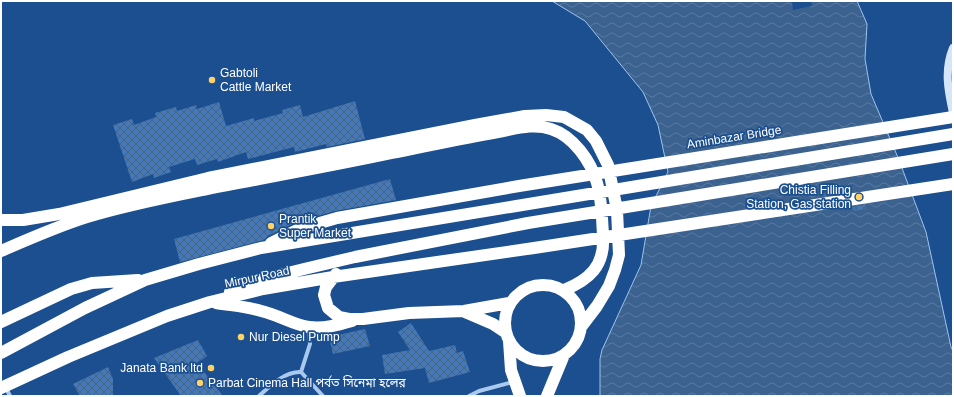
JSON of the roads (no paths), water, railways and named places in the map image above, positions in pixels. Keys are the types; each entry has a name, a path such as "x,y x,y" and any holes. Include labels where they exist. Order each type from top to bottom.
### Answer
{"highway":[{"path":"1,220 23,220 59,214 208,178 524,116 546,115 564,117 587,130 596,142 608,165 617,210 619,255 615,270 609,286 597,306 581,327"},
{"name":"Aminbazar Bridge","path":"261,248 299,229 336,218 519,186 953,117"},
{"path":"1,251 40,234 86,217 148,200 480,135 535,126 551,128 564,135 573,143 583,154 597,183 604,245 600,260 588,278 564,290"},
{"path":"1,353 85,308 145,280 261,248 953,134"},
{"path":"210,302 252,282 355,257 528,223 953,154"},
{"name":"Mirpur Road","path":"5,390 68,356 132,329 210,302 263,289 333,277 953,184"},
{"path":"355,257 333,277 326,287 324,295 328,308 339,317 363,319"},
{"path":"1,322 71,290 92,283 145,280"},
{"path":"464,311 493,324 507,336 519,353 533,360 544,361 554,360 564,355 574,346 580,334 581,327 581,316 578,306 572,297 564,290 547,284 530,286 518,293 509,304 504,322 507,336 511,370 520,396"},
{"path":"210,302 268,312 309,327 321,328 363,319 409,313 464,311 509,304"},
{"path":"547,396 564,355"}],"street":[{"path":"953,48 949,58 947,73 953,113"},
{"path":"301,372 310,344 309,327"},
{"path":"259,396 274,381 296,372 301,372"},
{"path":"301,372 323,396"},
{"path":"469,396 479,391 516,381"}],"water":[{"path":"552,1 857,1 867,24 865,59 871,94 899,160 926,232 953,351 953,396 600,396 600,359 602,350 641,265 651,206 668,172 658,125 643,92 585,21"}],"place":[{"name":"Gabtoli Cattle Market","path":"212,80"},
{"name":"Chistia Filling Station, Gas station","path":"859,197"},
{"name":"Prantik Super Market","path":"271,226"},
{"name":"Nur Diesel Pump","path":"241,337"},
{"name":"Janata Bank ltd","path":"211,368"},
{"name":"Parbat Cinema Hall পর্বত সিনেমা হলের","path":"200,383"}]}
